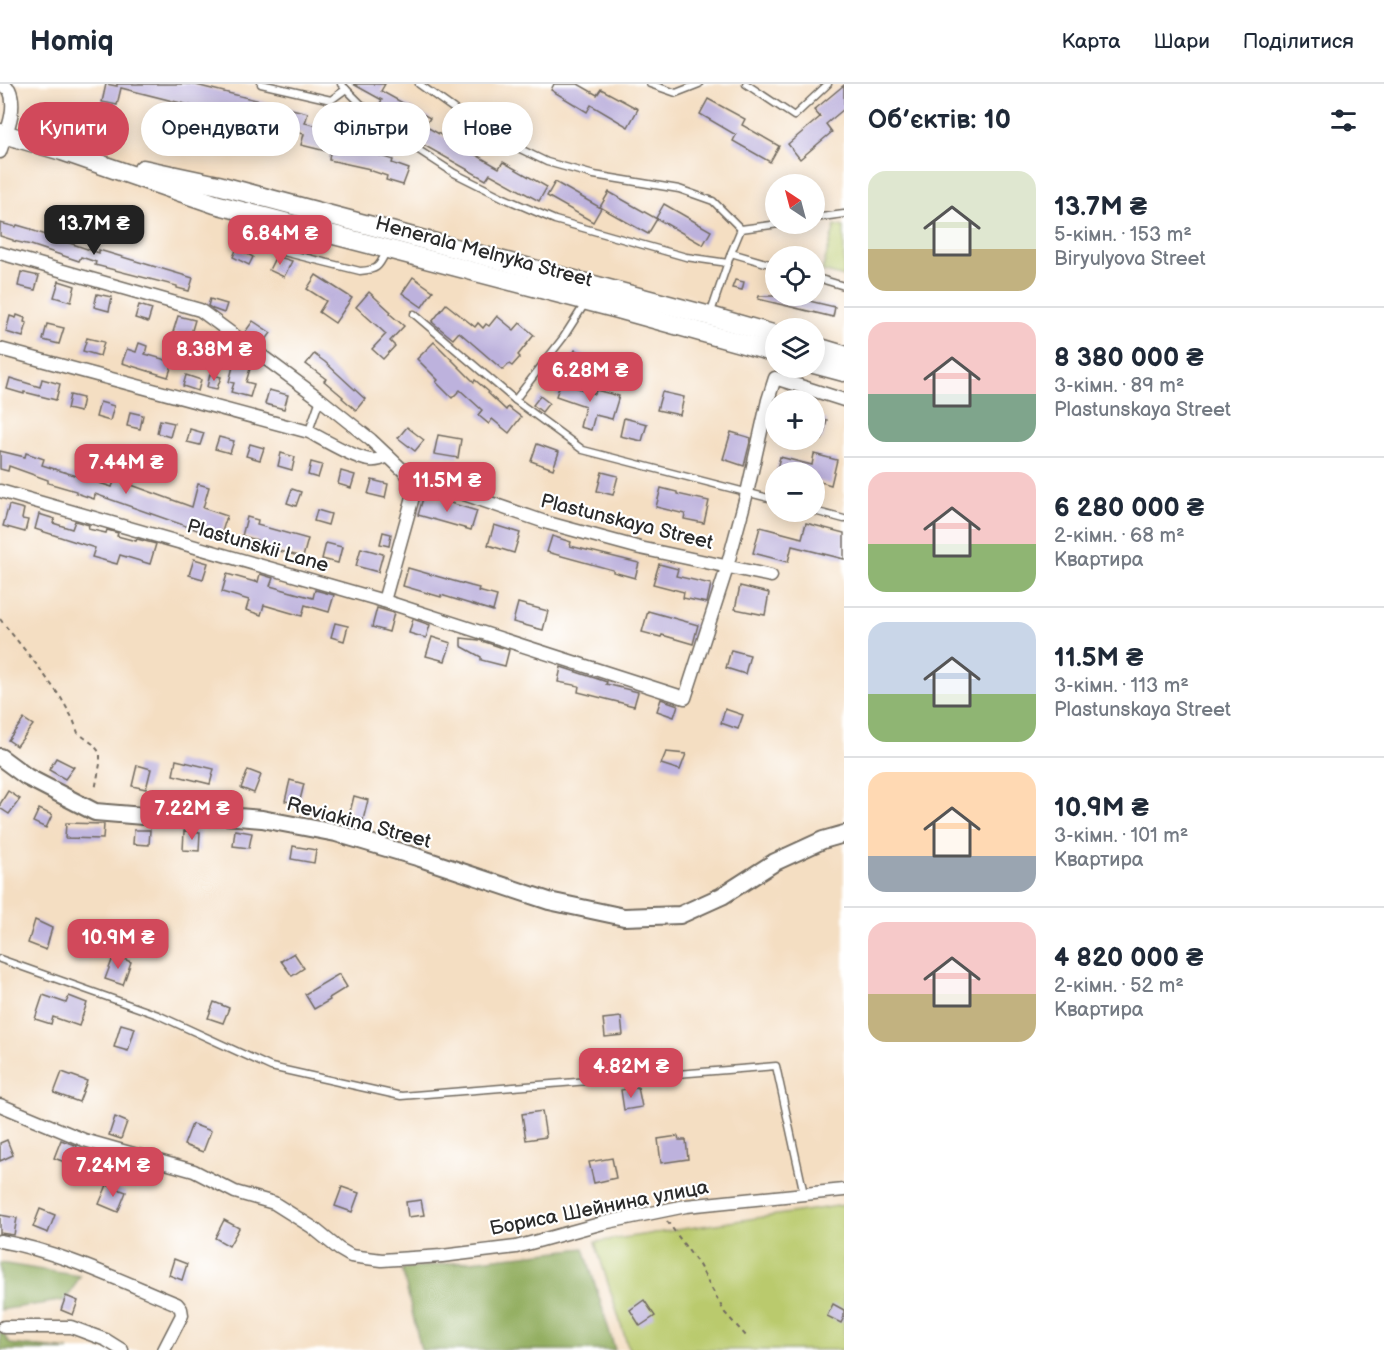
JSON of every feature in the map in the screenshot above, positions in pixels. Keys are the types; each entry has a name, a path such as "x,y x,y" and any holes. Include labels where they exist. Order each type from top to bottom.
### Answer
{"main road":[{"path":"2,140 18,143"},
{"name":"Henerala Melnyka Street","path":"74,156 215,204 618,309 765,350"},
{"name":"Henerala Melnyka Street","path":"81,156 218,185 765,332"},
{"path":"705,334 710,316"},
{"path":"825,349 844,355"},
{"path":"825,367 844,372"},
{"name":"Reviakina Street","path":"0,757 27,777 95,812 143,816 202,814 262,819 336,833 549,901 624,917 680,915 723,896 775,862 823,840 844,834"}],"street":[{"path":"0,85 9,89 12,96 12,107 2,140"},
{"name":"Plastunskaya Street","path":"0,253 200,310 320,399 371,440 411,478 548,523 640,548 771,576"},
{"path":"0,349 309,432 369,460 381,460 388,456"},
{"path":"727,567 775,378 844,400"},
{"path":"384,601 418,479"},
{"name":"Plastunskii Lane","path":"0,491 384,601 686,698 727,567"},
{"name":"Бориса Шейнина улица","path":"0,1105 84,1140 194,1171 235,1192 274,1203 351,1256 382,1260 516,1247 603,1223 686,1206 844,1190"},
{"path":"0,1241 23,1245 72,1262 177,1304 182,1315 164,1350"},
{"path":"4,1327 71,1327 106,1340 122,1350"}],"lane":[{"path":"261,84 331,100 344,86 377,120 417,149 454,173 504,198 555,220 686,256 728,263"},
{"path":"419,84 512,145 547,162 594,176 679,189 713,201 741,229"},
{"path":"650,84 676,93 699,84"},
{"path":"746,84 794,116 828,84"},
{"path":"825,217 844,214"},
{"path":"741,229 765,226"},
{"path":"710,316 741,229"},
{"path":"239,241 360,271 373,270 380,266 387,249"},
{"path":"731,253 765,263"},
{"path":"825,280 844,286"},
{"path":"514,400 563,338 586,302"},
{"path":"414,314 514,400 583,450 765,497"},
{"path":"309,432 320,399"},
{"path":"825,514 844,519"},
{"path":"0,959 158,1014 271,1067 401,1096 776,1066 804,1194"}],"path":[{"path":"0,619 62,698 78,733 93,744 100,753 94,790"},
{"path":"660,1212 699,1265 725,1313 747,1337"}],"green space":[{"path":"835,225 844,227 844,277 825,272 825,260"},
{"path":"844,1205 844,1350 629,1350 595,1242"},
{"path":"584,1248 615,1350 421,1350 402,1269"},
{"path":"0,1263 80,1276 66,1300 0,1310"},
{"path":"0,1329 10,1344 69,1350 0,1350"}],"building":[{"path":"106,84 117,86 117,84 192,84 264,102 177,102 121,88 118,102 102,102"},
{"path":"353,84 385,84 381,91 401,102 381,102 382,100"},
{"path":"554,84 578,84 597,95 601,89 638,109 628,127 591,105 587,112 551,90"},
{"path":"844,85 844,109 826,124 832,132 800,159 788,144 820,117 814,110"},
{"path":"708,99 745,119 742,125 779,146 770,162 733,141 736,135 700,114"},
{"path":"300,111 308,113 305,123 312,125 312,148 301,145 304,134 300,133"},
{"path":"430,129 442,136 442,155 430,149"},
{"path":"330,156 381,156 393,160 392,163 409,169 403,185 386,180 387,176 370,169 329,160"},
{"path":"443,156 478,156 499,168 503,162 547,187 539,201 490,174 486,180"},
{"path":"555,182 601,208 593,222 547,196"},
{"path":"609,192 657,219 648,234 600,207"},
{"path":"664,204 711,231 703,245 656,218"},
{"path":"0,223 16,227 17,225 99,253 99,250 193,278 189,291 95,265 96,262 81,257 79,261 13,241 0,236"},
{"path":"237,248 253,257 249,265 233,257"},
{"path":"276,256 292,261 284,277 269,270"},
{"path":"21,272 39,276 35,290 18,286"},
{"path":"316,275 352,298 335,323 319,312 326,301 307,289"},
{"path":"413,277 433,291 422,307 402,293"},
{"path":"735,280 744,282 742,290 732,288"},
{"path":"59,281 75,286 71,302 54,297"},
{"path":"369,292 404,326 390,341 395,346 383,359 372,349 386,334 356,307"},
{"path":"97,294 112,297 109,311 94,307"},
{"path":"759,296 765,296 765,301 758,299"},
{"path":"210,299 227,304 224,313 208,306"},
{"path":"446,304 475,327 478,323 483,328 486,324 489,326 497,316 514,330 520,323 534,335 518,355 520,357 512,366 509,364 503,370 459,332 453,339 432,322"},
{"path":"139,305 152,309 148,322 135,318"},
{"path":"825,305 835,307 833,317 787,306"},
{"path":"17,315 25,318 24,322 27,323 23,337 6,332 10,316 16,318"},
{"path":"178,316 195,320 190,337 173,332"},
{"path":"253,321 271,333 263,344 245,332"},
{"path":"47,324 64,328 59,344 43,340"},
{"path":"87,338 104,342 100,356 83,351"},
{"path":"434,342 506,410 508,407 521,417 509,433 492,419 489,424 478,415 482,410 460,390 452,398 417,359"},
{"path":"139,343 147,346 145,354 173,362 168,377 122,363 127,349 136,352"},
{"path":"575,350 596,360 588,374 568,364"},
{"path":"237,351 253,359 246,382 254,384 250,397 231,392 234,383 229,382"},
{"path":"314,354 365,399 356,410 324,381 326,379 306,364"},
{"path":"210,374 221,377 217,389 207,387"},
{"path":"186,375 201,380 198,391 183,386"},
{"path":"10,378 40,387 42,379 60,384 56,400 7,389"},
{"path":"561,382 595,394 596,390 619,396 612,419 595,415 591,430 580,427 585,406 556,396"},
{"path":"269,390 288,395 284,409 265,404"},
{"path":"662,392 684,397 680,415 657,410"},
{"path":"70,395 83,398 80,412 67,409"},
{"path":"540,396 549,403 542,412 533,405"},
{"path":"100,402 114,406 110,421 96,417"},
{"path":"130,412 143,415 140,429 127,426"},
{"path":"624,418 647,424 642,441 620,436"},
{"path":"160,420 174,423 170,437 157,433"},
{"path":"407,427 424,440 415,451 398,438"},
{"path":"190,429 204,433 200,445 187,442"},
{"path":"731,432 751,438 744,466 723,459"},
{"path":"438,435 461,439 458,458 434,454"},
{"path":"219,437 234,441 230,453 215,449"},
{"path":"250,444 264,448 260,460 246,456"},
{"path":"537,444 559,452 553,469 531,461"},
{"path":"0,451 25,457 26,453 44,459 42,465 112,487 115,479 192,507 198,484 209,487 203,508 227,516 220,538 95,494 94,499 76,493 76,491 48,483 48,480 9,466 8,471 0,469"},
{"path":"281,453 295,457 292,470 278,466"},
{"path":"814,454 837,460 831,485 825,483 825,462 813,462"},
{"path":"780,457 800,462 779,462"},
{"path":"311,462 322,465 318,478 308,475"},
{"path":"341,471 355,475 351,488 338,484"},
{"path":"602,472 618,476 613,495 597,491"},
{"path":"372,480 388,484 385,498 368,494"},
{"path":"661,488 709,501 704,523 684,519 685,514 656,507"},
{"path":"292,489 301,492 296,506 287,503"},
{"path":"424,495 477,511 471,530 418,515"},
{"path":"9,505 24,509 22,519 28,520 25,532 3,526"},
{"path":"317,510 331,514 328,525 314,521"},
{"path":"39,514 55,519 53,523 72,529 75,521 89,525 88,529 106,533 107,530 118,533 117,536 156,544 150,564 120,555 117,564 92,557 95,548 35,529"},
{"path":"247,517 258,520 257,525 308,539 303,557 256,545 257,540 242,536"},
{"path":"806,523 844,533 844,559 792,546 788,562 753,553 760,527 802,538"},
{"path":"494,525 520,533 514,553 488,545"},
{"path":"383,532 391,534 389,546 380,544"},
{"path":"552,536 571,542 570,546 639,563 635,578 547,552"},
{"path":"326,543 342,547 338,563 322,559"},
{"path":"361,548 383,554 378,572 356,566"},
{"path":"194,559 208,563 203,579 189,575"},
{"path":"659,564 678,569 676,576 711,584 707,603 683,598 684,592 653,584"},
{"path":"408,568 479,588 478,591 497,596 493,611 403,586"},
{"path":"227,574 258,582 260,574 273,578 270,586 313,598 315,590 334,595 329,612 305,605 302,616 264,605 261,615 246,610 249,600 222,592"},
{"path":"740,586 769,593 765,615 735,609"},
{"path":"518,603 548,611 543,630 513,622"},
{"path":"377,608 394,613 389,632 372,627"},
{"path":"648,611 698,625 693,644 642,632"},
{"path":"413,619 430,625 426,638 409,633"},
{"path":"335,623 348,626 344,641 331,637"},
{"path":"432,637 451,643 445,661 426,656"},
{"path":"461,638 479,640 509,650 505,666 481,660 481,657 461,646"},
{"path":"731,650 750,655 745,674 726,668"},
{"path":"561,667 607,682 606,684 638,692 634,706 578,692 579,686 558,682"},
{"path":"661,699 678,705 674,717 657,711"},
{"path":"725,709 743,715 738,729 721,723"},
{"path":"24,719 33,725 17,746 8,740"},
{"path":"666,752 686,754 680,770 661,764"},
{"path":"56,758 74,767 65,779 49,770"},
{"path":"176,760 214,769 210,784 173,775"},
{"path":"137,765 151,769 146,789 132,786"},
{"path":"248,770 261,775 254,793 241,788"},
{"path":"290,780 304,784 299,804 285,801"},
{"path":"8,791 20,799 9,814 0,808"},
{"path":"354,796 368,800 363,820 349,816"},
{"path":"39,809 52,815 46,828 33,822"},
{"path":"66,823 104,824 103,839 65,838"},
{"path":"134,830 150,830 149,845 133,844"},
{"path":"235,830 252,833 249,848 233,846"},
{"path":"184,831 200,832 199,851 183,850"},
{"path":"293,846 316,850 314,863 291,859"},
{"path":"35,920 52,928 46,950 28,943"},
{"path":"294,953 304,968 292,976 281,961"},
{"path":"114,955 131,962 123,985 105,979"},
{"path":"339,974 347,987 314,1009 305,994"},
{"path":"43,995 66,1003 69,996 87,1003 79,1026 53,1017 51,1024 35,1019"},
{"path":"214,1002 229,1008 223,1023 208,1018"},
{"path":"621,1017 623,1035 605,1037 603,1019"},
{"path":"121,1024 135,1028 128,1051 114,1047"},
{"path":"62,1072 87,1081 79,1102 54,1093"},
{"path":"638,1087 642,1107 624,1110 621,1090"},
{"path":"542,1111 546,1137 526,1140 522,1114"},
{"path":"115,1117 127,1122 121,1139 109,1135"},
{"path":"192,1124 211,1131 203,1152 184,1145"},
{"path":"678,1136 679,1140 686,1140 688,1159 661,1163 658,1139"},
{"path":"7,1140 13,1155 0,1161 0,1143"},
{"path":"61,1140 77,1146 70,1164 54,1158"},
{"path":"612,1158 616,1178 594,1183 589,1162"},
{"path":"107,1185 126,1192 118,1212 99,1204"},
{"path":"342,1187 359,1193 352,1212 335,1206"},
{"path":"421,1200 424,1215 408,1217 406,1202"},
{"path":"40,1209 55,1215 48,1233 33,1227"},
{"path":"0,1215 17,1218 14,1235 0,1233"},
{"path":"224,1220 239,1228 229,1246 215,1238"},
{"path":"174,1259 187,1264 182,1280 169,1275"},
{"path":"66,1296 78,1301 73,1315 61,1310"},
{"path":"644,1300 655,1316 640,1326 630,1310"},
{"path":"833,1304 844,1310 841,1323 827,1316"}]}
